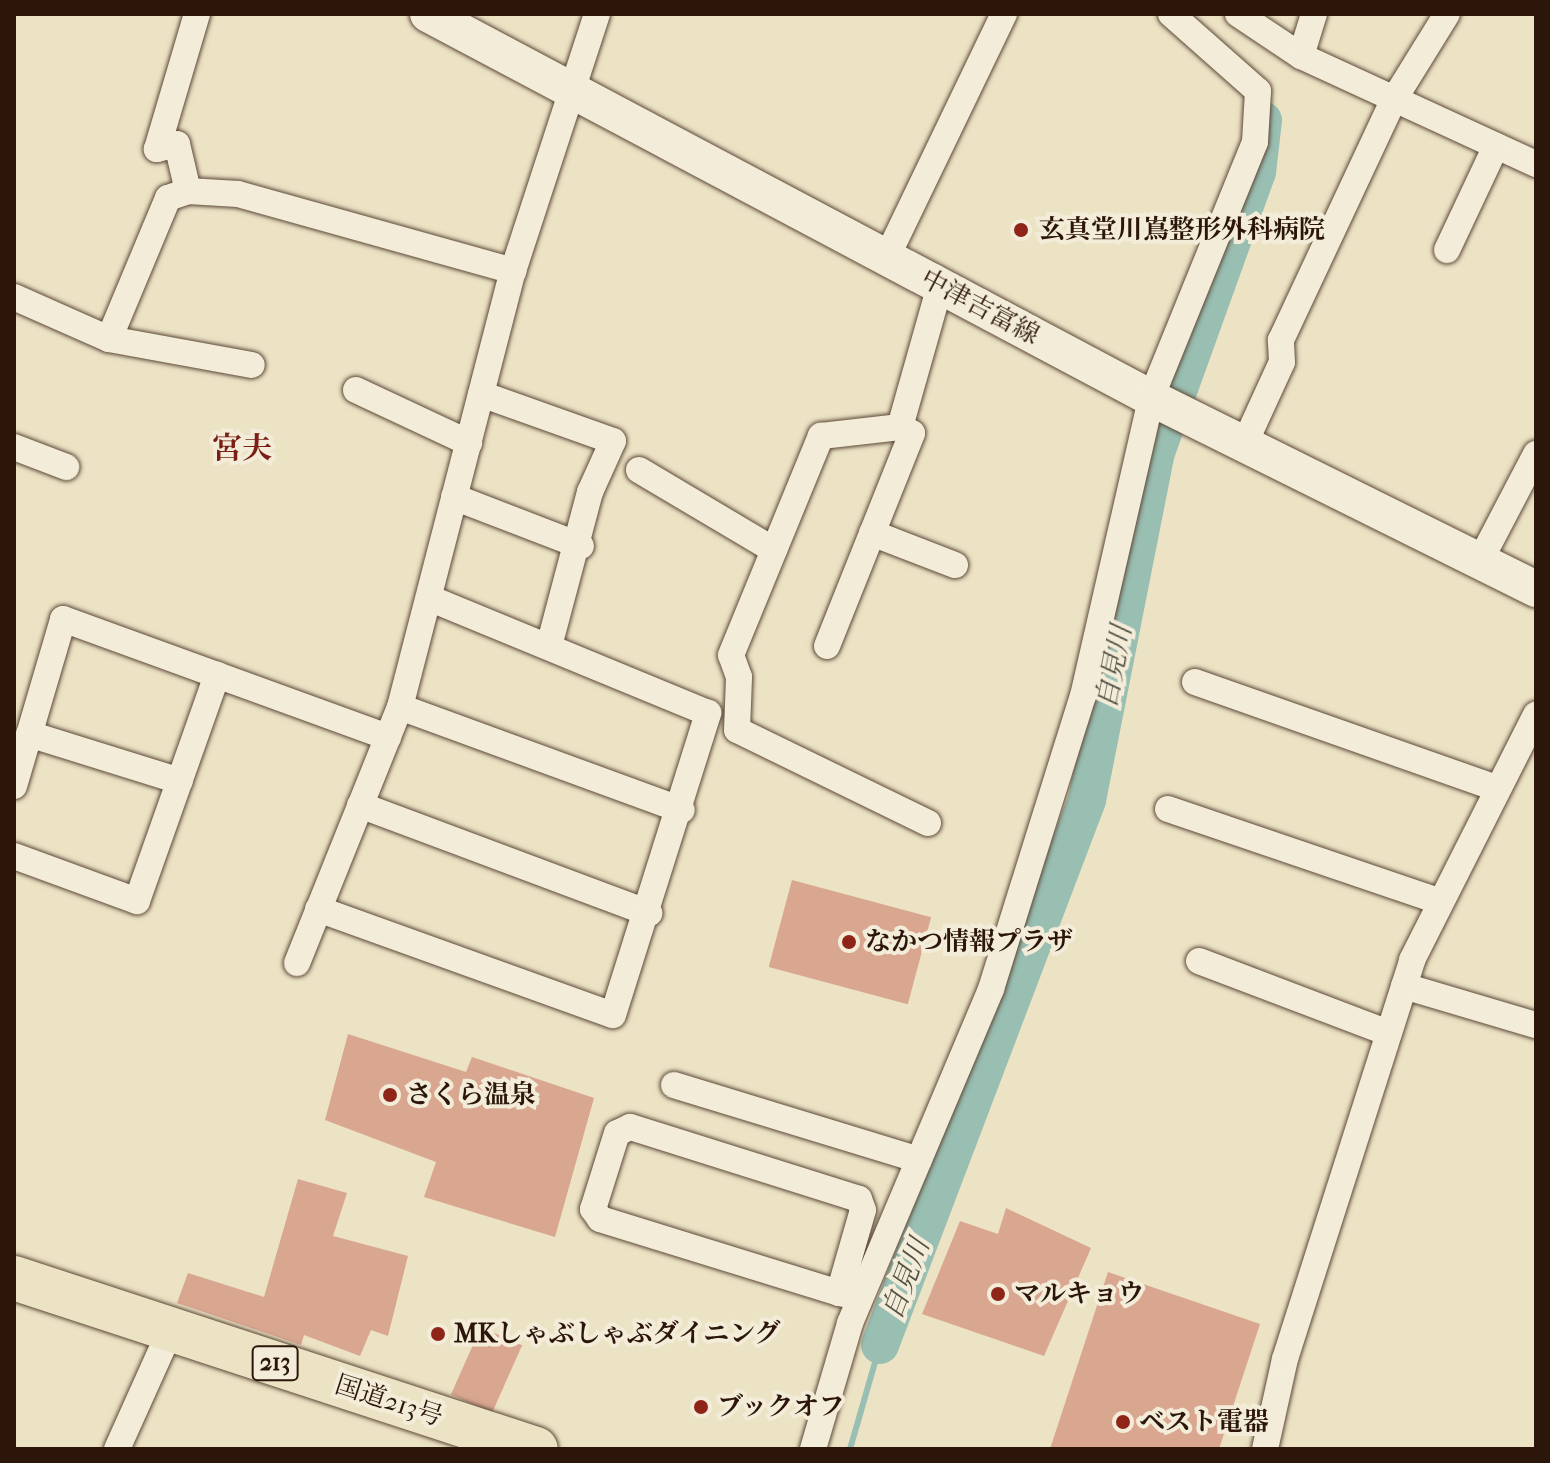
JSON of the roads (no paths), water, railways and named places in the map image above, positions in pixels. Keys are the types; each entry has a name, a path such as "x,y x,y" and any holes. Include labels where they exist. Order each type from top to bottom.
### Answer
{"highway":[{"name":"国道213号","path":"14,1278 536,1449"}],"main road":[{"name":"中津吉富線","path":"428,14 1203,425 1536,589"}],"street":[{"path":"188,191 177,144 157,149 197,14"},
{"path":"297,963 400,707 432,599 454,497 513,271 568,87 597,14"},
{"path":"887,257 1003,14"},
{"path":"850,1295 919,1160 991,989 1083,696 1151,398 1255,142 1258,91 1171,14"},
{"path":"1238,14 1301,56 1393,101 1536,164"},
{"path":"1301,56 1314,14"},
{"path":"1244,445 1282,362 1281,340 1393,101 1447,14"},
{"path":"1447,250 1496,146"},
{"path":"109,339 168,198 188,191 238,194 513,271"},
{"path":"900,427 940,286"},
{"path":"14,297 109,339 252,365"},
{"path":"356,390 469,443"},
{"path":"481,394 613,441 590,492 581,546 550,642"},
{"path":"827,646 912,433 900,427 821,436 731,655 739,677 737,730 928,823"},
{"path":"14,447 66,467"},
{"path":"1480,561 1536,454"},
{"path":"639,470 774,550"},
{"path":"454,497 581,546"},
{"path":"872,533 955,565"},
{"path":"318,909 599,1016 613,1015 682,810 708,713 550,642 432,599"},
{"path":"14,786 63,619 388,737"},
{"path":"14,856 137,901 217,675"},
{"path":"1195,682 1498,789"},
{"path":"400,707 682,810"},
{"path":"1265,1449 1285,1359 1404,986 1441,902 1536,714"},
{"path":"29,734 180,781"},
{"path":"360,805 649,913"},
{"path":"1168,809 1441,902"},
{"path":"1199,961 1389,1033"},
{"path":"1404,986 1536,1025"},
{"path":"674,1085 919,1160"},
{"path":"813,1449 850,1295 863,1210 859,1199 630,1127 617,1133 593,1209 600,1219 850,1295"},
{"path":"117,1449 171,1329"}],"waterway":[{"name":"自見川","path":"880,1345 1087,800 1155,455 1257,172 1263,120"},
{"path":"850,1449 880,1345"}],"place":[{"name":"玄真堂川嶌整形外科病院","path":"1021,230"},
{"name":"なかつ情報プラザ","path":"849,942"},
{"name":"さくら温泉","path":"390,1095"},
{"name":"マルキョウ","path":"998,1294"},
{"name":"MKしゃぶしゃぶダイニング","path":"438,1334"},
{"name":"ブックオフ","path":"701,1407"},
{"name":"ベスト電器","path":"1123,1422"}],"district":[{"name":"宮夫","path":"242,449"}]}
